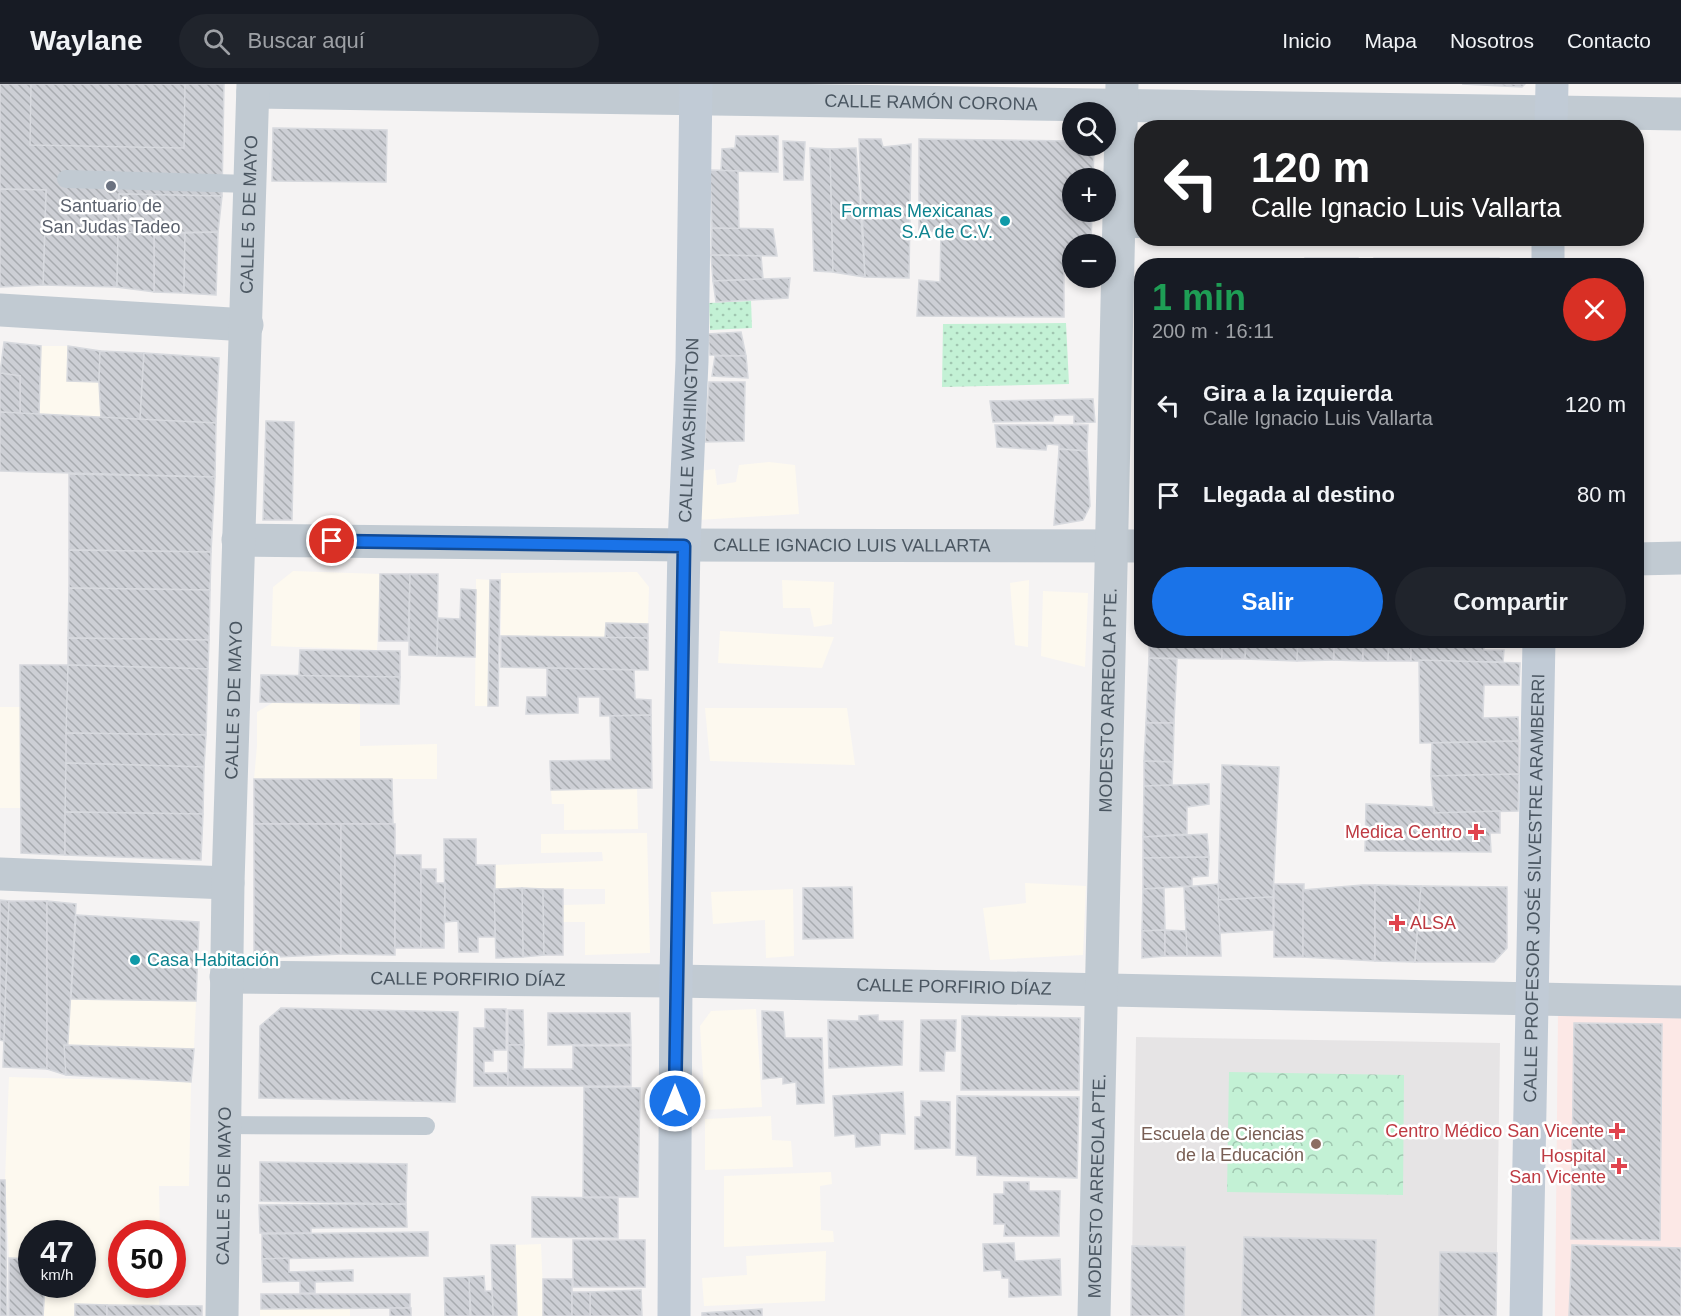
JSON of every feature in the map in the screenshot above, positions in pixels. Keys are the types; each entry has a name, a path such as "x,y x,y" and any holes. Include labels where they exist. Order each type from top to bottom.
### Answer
{"main road":[{"name":"CALLE WASHINGTON","path":"674,1316 676,981 684,546 692,360 695,91"},
{"name":"CALLE PROFESOR JOSÉ SILVESTRE ARAMBERRI","path":"1526,1316 1539,648"}],"street":[{"name":"CALLE RAMÓN CORONA","path":"253,88 1122,95 1681,114"},
{"name":"CALLE 5 DE MAYO","path":"222,1316 228,884 253,88"},
{"name":"MODESTO ARREOLA PTE.","path":"1094,1316 1101,990 1127,546 1130,229 1122,95"},
{"path":"0,310 247,325"},
{"name":"CALLE IGNACIO LUIS VALLARTA","path":"238,540 684,546 1127,546"},
{"path":"1644,559 1681,558"},
{"path":"0,874 228,884"},
{"name":"CALLE PORFIRIO DÍAZ","path":"226,977 676,981 1532,997 1681,1002"}],"lane":[{"path":"66,179 251,184"},
{"path":"224,1125 426,1125"}],"shaded area":[{"path":"41,346 68,346 67,381 99,382 101,419 39,414"},
{"path":"769,462 795,465 799,514 698,520 699,471 715,469 717,485 736,482 739,465"},
{"path":"293,571 380,574 377,650 271,646 273,587"},
{"path":"637,572 649,587 648,624 606,623 605,638 501,636 501,573"},
{"path":"476,579 490,580 488,706 475,706"},
{"path":"782,580 834,582 832,624 814,627 810,608 783,608"},
{"path":"1029,580 1028,647 1015,645 1010,583"},
{"path":"1043,591 1088,593 1085,667 1041,656"},
{"path":"720,631 834,637 822,668 718,663"},
{"path":"274,702 360,703 360,746 437,744 437,779 254,779 257,712"},
{"path":"0,707 20,707 21,808 0,808"},
{"path":"705,708 847,708 855,765 710,761"},
{"path":"637,788 638,829 564,830 564,804 552,804 551,790"},
{"path":"647,833 650,953 585,955 585,922 563,922 563,905 605,904 605,889 494,889 495,865 603,861 602,852 541,853 541,834"},
{"path":"1025,883 1086,886 1083,955 990,960 983,908 1026,903"},
{"path":"793,889 794,956 766,958 765,920 713,924 711,892"},
{"path":"71,999 196,1001 194,1049 64,1045"},
{"path":"756,1009 762,1107 705,1110 700,1026 711,1011"},
{"name":"Hospital San Vicente","path":"1558,1014 1681,1015 1681,1316 1555,1316"},
{"name":"Escuela de Ciencias de la Educación","path":"1136,1037 1500,1043 1496,1316 1131,1316"},
{"path":"9,1077 191,1082 189,1186 159,1186 160,1220 108,1220 108,1298 159,1298 159,1309 75,1304 74,1316 44,1316 45,1298 96,1298 96,1220 18,1220 18,1258 9,1258 5,1180"},
{"path":"771,1116 772,1140 791,1141 793,1167 705,1170 705,1119"},
{"path":"831,1172 832,1184 820,1186 821,1230 833,1231 834,1242 724,1247 724,1176"},
{"path":"541,1244 544,1316 516,1316 515,1245"},
{"path":"826,1251 825,1301 704,1306 702,1278 747,1275 746,1256"},
{"path":"350,1307 350,1316 260,1316 260,1308"}],"green space":[{"path":"751,301 752,328 710,330 709,303"},
{"path":"1066,323 1069,384 942,387 943,324"},
{"path":"1229,1072 1404,1075 1403,1195 1227,1192"}],"building":[{"name":"Santuario de San Judas Tadeo","path":"0,84 224,84 222,196 119,194 117,287 43,285 46,190 0,189"},
{"path":"31,84 185,84 184,148 30,145"},
{"path":"1462,84 1525,84 1522,87"},
{"path":"273,128 387,130 386,182 272,181"},
{"path":"736,136 778,136 778,172 721,171 722,149 735,148"},
{"path":"859,139 881,139 883,147 911,144 909,278 865,277"},
{"name":"Formas Mexicanas S.A de C.V.","path":"919,139 1062,141 1062,156 1094,156 1093,168 1062,168 1062,222 1092,222 1091,234 1062,234 1064,317 917,316 919,280 940,282 941,231 919,232"},
{"path":"783,141 805,142 803,180 784,180"},
{"path":"810,148 830,149 833,272 814,271"},
{"path":"856,148 865,277 833,272 830,149"},
{"path":"710,170 738,171 739,229 712,228"},
{"path":"0,189 46,190 43,285 0,287"},
{"path":"119,194 222,196 218,232 118,233"},
{"path":"712,228 773,229 777,256 711,255"},
{"path":"154,232 185,233 184,293 154,292"},
{"path":"154,232 154,292 117,287 118,233"},
{"path":"218,232 216,295 184,293 185,233"},
{"path":"711,255 761,256 763,279 713,281"},
{"path":"790,278 788,298 716,302 713,281"},
{"path":"741,332 746,356 710,355 708,334"},
{"path":"4,342 41,346 39,414 20,414 20,376 0,373"},
{"path":"68,346 100,351 99,382 67,381"},
{"path":"100,351 144,353 140,420 101,419"},
{"path":"144,353 219,358 216,423 140,420"},
{"path":"715,356 746,356 748,378 712,376"},
{"path":"0,373 20,376 20,414 0,412"},
{"path":"709,382 745,382 744,441 705,442"},
{"path":"1093,399 1095,422 1074,423 1074,415 1054,415 1053,421 993,422 990,401"},
{"path":"0,412 216,423 215,477 0,471"},
{"path":"266,421 294,422 292,520 263,520"},
{"path":"995,425 1088,425 1087,451 1059,449 1059,445 1047,444 1046,450 997,447"},
{"path":"1059,449 1087,451 1090,506 1083,520 1054,525"},
{"path":"69,474 215,477 211,552 69,550"},
{"path":"69,550 211,552 210,590 69,588"},
{"path":"380,574 410,574 408,641 379,641"},
{"path":"410,574 438,574 437,656 409,655"},
{"path":"490,580 500,580 498,706 488,706"},
{"path":"69,588 210,590 209,640 68,638"},
{"path":"461,589 476,590 475,657 437,656 438,618 460,619"},
{"path":"606,623 648,624 648,638 605,638"},
{"path":"501,636 648,638 648,670 501,667"},
{"path":"68,638 209,640 208,669 68,665"},
{"path":"1149,648 1222,648 1222,659 1149,658"},
{"path":"1222,648 1246,648 1245,659 1222,659"},
{"path":"1246,648 1298,648 1297,661 1245,659"},
{"path":"1298,648 1334,648 1334,660 1297,661"},
{"path":"1334,648 1363,648 1363,661 1334,660"},
{"path":"1363,648 1389,648 1388,661 1363,661"},
{"path":"1389,648 1411,648 1411,661 1388,661"},
{"path":"1411,648 1504,650 1503,662 1411,661"},
{"path":"300,650 400,651 400,677 299,676"},
{"path":"1149,658 1177,659 1174,723 1146,723"},
{"path":"1419,660 1520,663 1519,685 1484,685 1483,718 1518,717 1519,741 1420,743"},
{"path":"20,665 68,665 65,855 21,853"},
{"path":"68,665 208,669 206,735 66,733"},
{"path":"547,668 634,670 635,699 651,700 651,715 600,716 600,697 578,697 578,713 526,714 527,697 547,697"},
{"path":"261,675 400,677 399,704 260,702"},
{"path":"651,715 652,788 551,790 550,761 611,760 610,716"},
{"path":"1146,723 1174,723 1173,762 1144,761"},
{"path":"66,733 206,735 204,767 66,763"},
{"path":"1519,741 1519,774 1431,776 1432,743"},
{"path":"1144,761 1173,762 1172,785 1144,786"},
{"path":"66,763 204,767 203,814 65,812"},
{"path":"1222,765 1279,767 1273,897 1218,900"},
{"path":"1519,774 1518,811 1434,813 1431,776"},
{"path":"254,779 392,779 393,824 254,824"},
{"path":"1209,784 1209,804 1187,807 1187,834 1143,837 1144,786"},
{"path":"1366,804 1434,807 1434,813 1500,811 1500,833 1490,833 1491,852 1365,851"},
{"path":"65,812 203,814 201,860 65,855"},
{"path":"254,824 341,824 341,954 254,958"},
{"path":"341,824 395,824 395,955 341,954"},
{"path":"1207,834 1209,857 1143,858 1143,837"},
{"path":"444,839 476,839 476,865 495,865 495,937 478,937 478,952 459,952 458,921 445,922"},
{"path":"395,855 421,855 421,948 395,948"},
{"path":"1209,857 1208,876 1192,877 1192,886 1143,889 1143,858"},
{"path":"421,869 436,869 436,883 445,883 444,948 421,948"},
{"path":"1218,884 1221,956 1187,956 1184,887"},
{"path":"1274,884 1304,884 1303,957 1274,957"},
{"path":"1375,885 1375,961 1303,957 1303,890"},
{"name":"ALSA","path":"1375,885 1421,886 1415,962 1375,961"},
{"path":"1421,886 1507,887 1507,948 1494,962 1415,962"},
{"path":"852,887 853,938 803,939 803,888"},
{"path":"522,888 543,889 544,955 523,957"},
{"path":"522,888 523,957 496,958 494,889"},
{"path":"1164,888 1165,930 1142,931 1143,889"},
{"path":"543,889 563,889 563,955 544,955"},
{"path":"1273,897 1273,930 1220,933 1218,900"},
{"path":"0,900 9,901 4,1041 0,1040"},
{"path":"9,901 47,901 47,1069 3,1067"},
{"path":"47,901 76,904 66,1075 47,1069"},
{"name":"Casa Habitación","path":"76,915 199,922 196,1001 71,999"},
{"path":"1165,930 1165,956 1142,958 1142,931"},
{"path":"1165,930 1186,931 1187,956 1165,956"},
{"path":"281,1008 458,1012 455,1102 259,1098 260,1026"},
{"path":"485,1009 506,1009 506,1050 493,1050 493,1061 484,1061 484,1073 508,1073 508,1086 474,1086 474,1028 485,1028"},
{"path":"508,1010 523,1010 524,1045 508,1045"},
{"path":"762,1011 783,1012 785,1038 822,1038 824,1103 797,1104 796,1082 783,1084 783,1077 763,1079"},
{"path":"548,1013 630,1013 631,1044 548,1045"},
{"path":"878,1015 878,1021 903,1021 902,1065 829,1068 828,1020 859,1021 859,1016"},
{"path":"962,1016 1080,1018 1079,1090 961,1090"},
{"path":"921,1020 956,1020 955,1051 945,1051 944,1071 920,1071"},
{"name":"Centro Médico San Vicente","path":"1574,1023 1662,1024 1660,1240 1571,1239"},
{"path":"64,1045 194,1049 191,1082 66,1075"},
{"path":"508,1045 524,1045 523,1069 573,1069 573,1046 631,1046 631,1086 508,1086"},
{"path":"584,1087 640,1088 638,1197 583,1197"},
{"path":"903,1092 905,1134 880,1133 880,1145 856,1147 855,1134 835,1136 833,1096"},
{"path":"957,1096 1079,1097 1077,1178 977,1175 977,1156 956,1155"},
{"path":"921,1101 950,1102 950,1148 915,1149 915,1117 921,1117"},
{"path":"260,1162 407,1164 406,1204 260,1201"},
{"path":"0,1180 5,1180 7,1316 0,1316"},
{"path":"1004,1182 1029,1182 1029,1191 1060,1191 1059,1236 1004,1236 1005,1224 994,1224 994,1194 1004,1194"},
{"path":"532,1197 618,1198 618,1238 532,1237"},
{"path":"406,1204 407,1227 311,1228 311,1233 260,1233 259,1205"},
{"path":"428,1232 428,1256 262,1259 262,1234"},
{"path":"1244,1237 1376,1240 1374,1316 1242,1316"},
{"path":"573,1240 645,1240 645,1287 573,1287"},
{"path":"1014,1243 1015,1261 1060,1259 1061,1295 1009,1297 1009,1278 1002,1278 1001,1270 984,1271 983,1244"},
{"path":"491,1245 515,1245 517,1316 493,1316"},
{"path":"1572,1245 1681,1248 1681,1316 1569,1316"},
{"path":"1132,1246 1185,1247 1184,1316 1131,1316"},
{"path":"1440,1252 1497,1253 1496,1316 1439,1316"},
{"path":"9,1258 18,1258 18,1298 44,1298 43,1316 9,1316"},
{"path":"289,1258 289,1272 353,1270 353,1281 315,1282 315,1293 300,1293 300,1281 263,1282 262,1259"},
{"path":"484,1276 485,1291 492,1291 493,1316 471,1316 469,1277"},
{"path":"469,1277 470,1316 445,1316 444,1278"},
{"path":"543,1279 572,1279 572,1316 543,1316"},
{"path":"641,1290 642,1316 590,1316 590,1292"},
{"path":"572,1292 590,1292 590,1316 572,1316"},
{"path":"261,1294 410,1294 410,1308 261,1309"},
{"path":"75,1304 107,1305 107,1316 75,1316"},
{"path":"107,1305 202,1306 202,1316 107,1316"},
{"path":"390,1308 411,1308 411,1316 390,1316"},
{"path":"762,1309 762,1316 702,1316 702,1313"}],"place":[{"name":"Santuario de San Judas Tadeo","path":"111,186"},
{"name":"Formas Mexicanas S.A de C.V.","path":"1005,221"},
{"name":"Medica Centro","path":"1476,832"},
{"name":"ALSA","path":"1397,923"},
{"name":"Casa Habitación","path":"135,960"},
{"name":"Centro Médico San Vicente","path":"1617,1131"},
{"name":"Escuela de Ciencias de la Educación","path":"1316,1144"},
{"name":"Hospital San Vicente","path":"1619,1166"}],"route":[{"path":"332,541 684,546 675,1101"}]}
